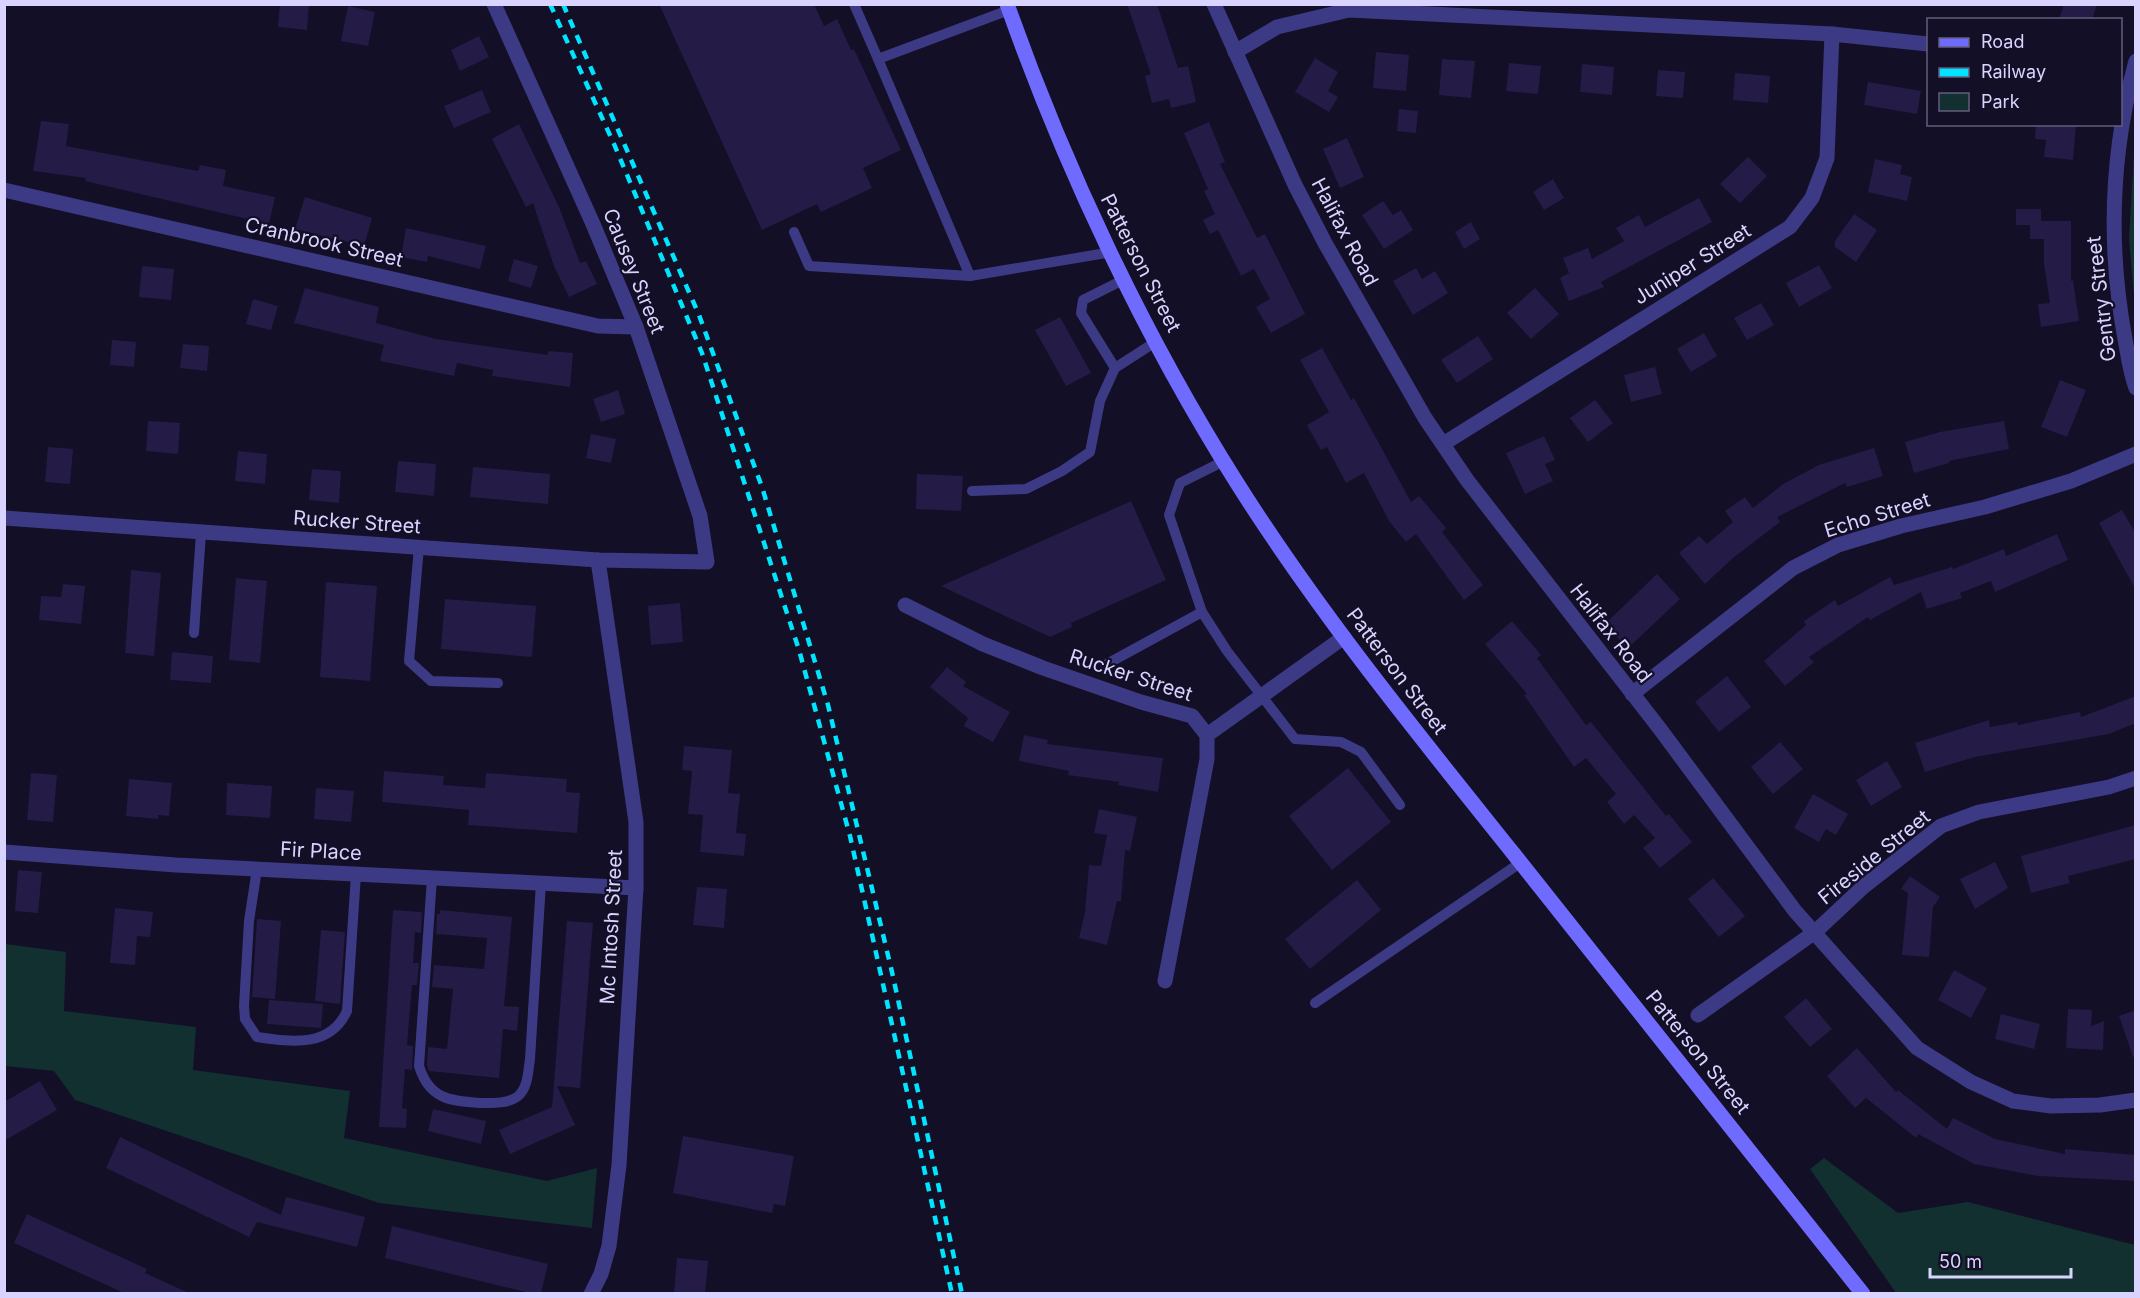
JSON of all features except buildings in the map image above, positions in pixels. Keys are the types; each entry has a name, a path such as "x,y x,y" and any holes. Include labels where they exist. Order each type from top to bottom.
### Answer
{"main road":[{"name":"Patterson Street","path":"1008,7 1044,106 1125,279 1224,461 1300,578 1520,863 1863,1293"}],"street":[{"name":"Causey Street","path":"494,4 636,327 700,516 706,562"},
{"name":"Halifax Road","path":"1214,4 1295,185 1325,243 1443,444 1467,480 1795,911 1917,1048 1971,1082 2013,1101 2051,1106 2100,1105 2136,1100"},
{"path":"1235,52 1276,27 1349,10 1832,34 1927,44"},
{"name":"Juniper Street","path":"1443,444 1790,227 1812,198 1827,158 1832,34"},
{"name":"Gentry Street","path":"2122,123 2124,87 2136,61"},
{"name":"Gentry Street","path":"2122,126 2113,230 2118,299 2136,388"},
{"name":"Cranbrook Street","path":"4,190 598,326 636,327"},
{"name":"Echo Street","path":"1632,694 1792,568 1838,545 1901,526 1985,507 2071,481 2136,454"},
{"name":"Rucker Street","path":"4,518 598,560 706,562"},
{"name":"Mc Intosh Street","path":"591,1293 601,1274 609,1246 616,1199 636,888 636,822 598,560"},
{"name":"Rucker Street","path":"905,605 983,644 1043,668 1141,702 1192,716 1207,735"},
{"path":"1165,981 1206,759 1207,735 1344,637"},
{"name":"Fireside Street","path":"1698,1016 1815,932 1863,887 1941,826 1979,812 2109,787 2136,777"},
{"name":"Fir Place","path":"4,852 257,869 636,888"}],"lane":[{"path":"854,4 970,276"},
{"path":"878,59 1008,7"},
{"path":"794,232 809,266 970,276 1112,252"},
{"path":"1115,368 1081,313 1083,300 1125,279"},
{"path":"972,491 1026,489 1062,471 1090,452 1100,401 1115,368 1157,341"},
{"path":"1224,461 1180,483 1169,515 1202,612 1227,651 1295,740 1341,742 1361,752 1401,805"},
{"path":"194,633 201,533"},
{"path":"419,547 409,661 431,681 498,682"},
{"path":"1105,665 1202,612"},
{"path":"1315,1003 1520,863"},
{"path":"257,869 249,921 245,1019 257,1037 291,1042 328,1034 340,1025 347,1011 356,874"},
{"path":"432,878 419,1066 424,1082 433,1091 453,1102 494,1103 516,1098 525,1088 530,1059 541,883"}],"green space":[{"path":"2135,137 2135,307 2129,239"},
{"path":"5,944 66,952 64,1011 196,1027 193,1070 350,1091 344,1138 547,1181 597,1168 592,1228 379,1203 75,1100 54,1071 5,1066"},
{"path":"1824,1158 1898,1213 1968,1202 2135,1245 2135,1293 1896,1293 1810,1169"}],"railway":[{"path":"550,4 614,144 702,353 799,650 850,836 952,1294"},
{"path":"563,4 699,315 762,487 828,705 892,972 962,1294"}]}
